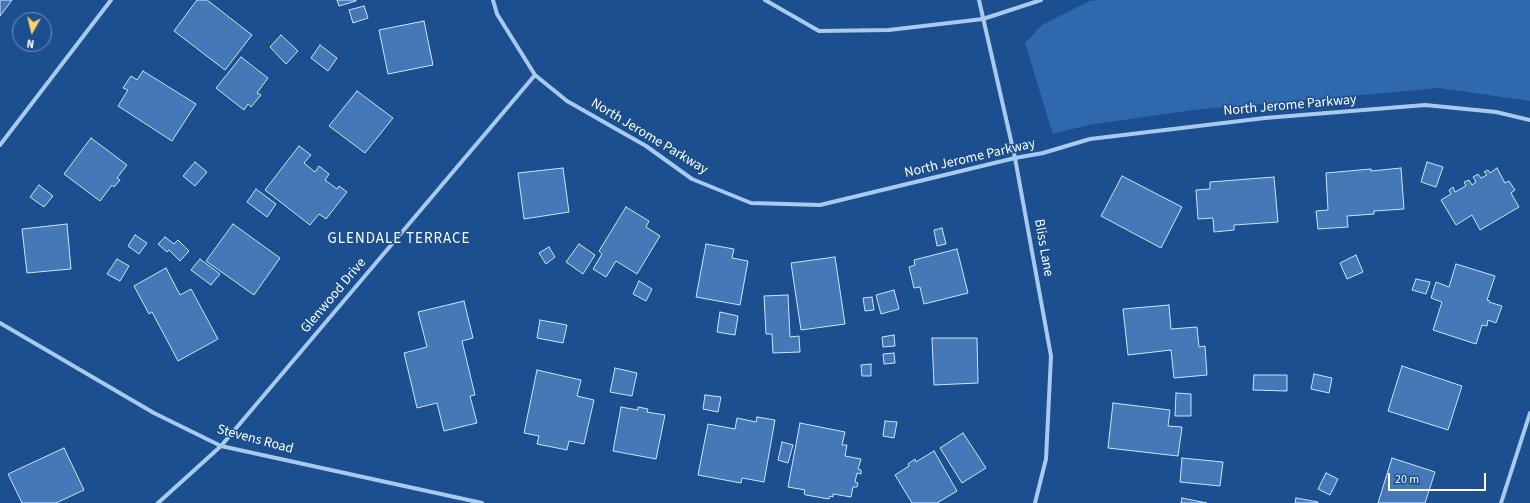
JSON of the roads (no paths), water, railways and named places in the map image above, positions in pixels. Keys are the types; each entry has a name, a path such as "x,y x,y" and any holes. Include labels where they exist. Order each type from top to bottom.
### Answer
{"street":[{"path":"0,145 111,0"},
{"name":"North Jerome Parkway","path":"493,0 497,14 534,75 567,101 646,146 692,179 751,203 820,205 1015,158 1043,153 1090,139 1265,118 1426,105 1496,112 1530,120"},
{"path":"765,0 819,30 889,30 983,19 1041,0"},
{"name":"Bliss Lane","path":"979,0 1015,158 1051,356 1046,459 1035,503"},
{"name":"Glenwood Drive","path":"158,503 221,446 534,75"},
{"name":"Stevens Road","path":"0,324 154,413 221,446 482,503"},
{"path":"1502,503 1530,413"}],"district":[{"name":"GLENDALE TERRACE","path":"399,240"}]}
